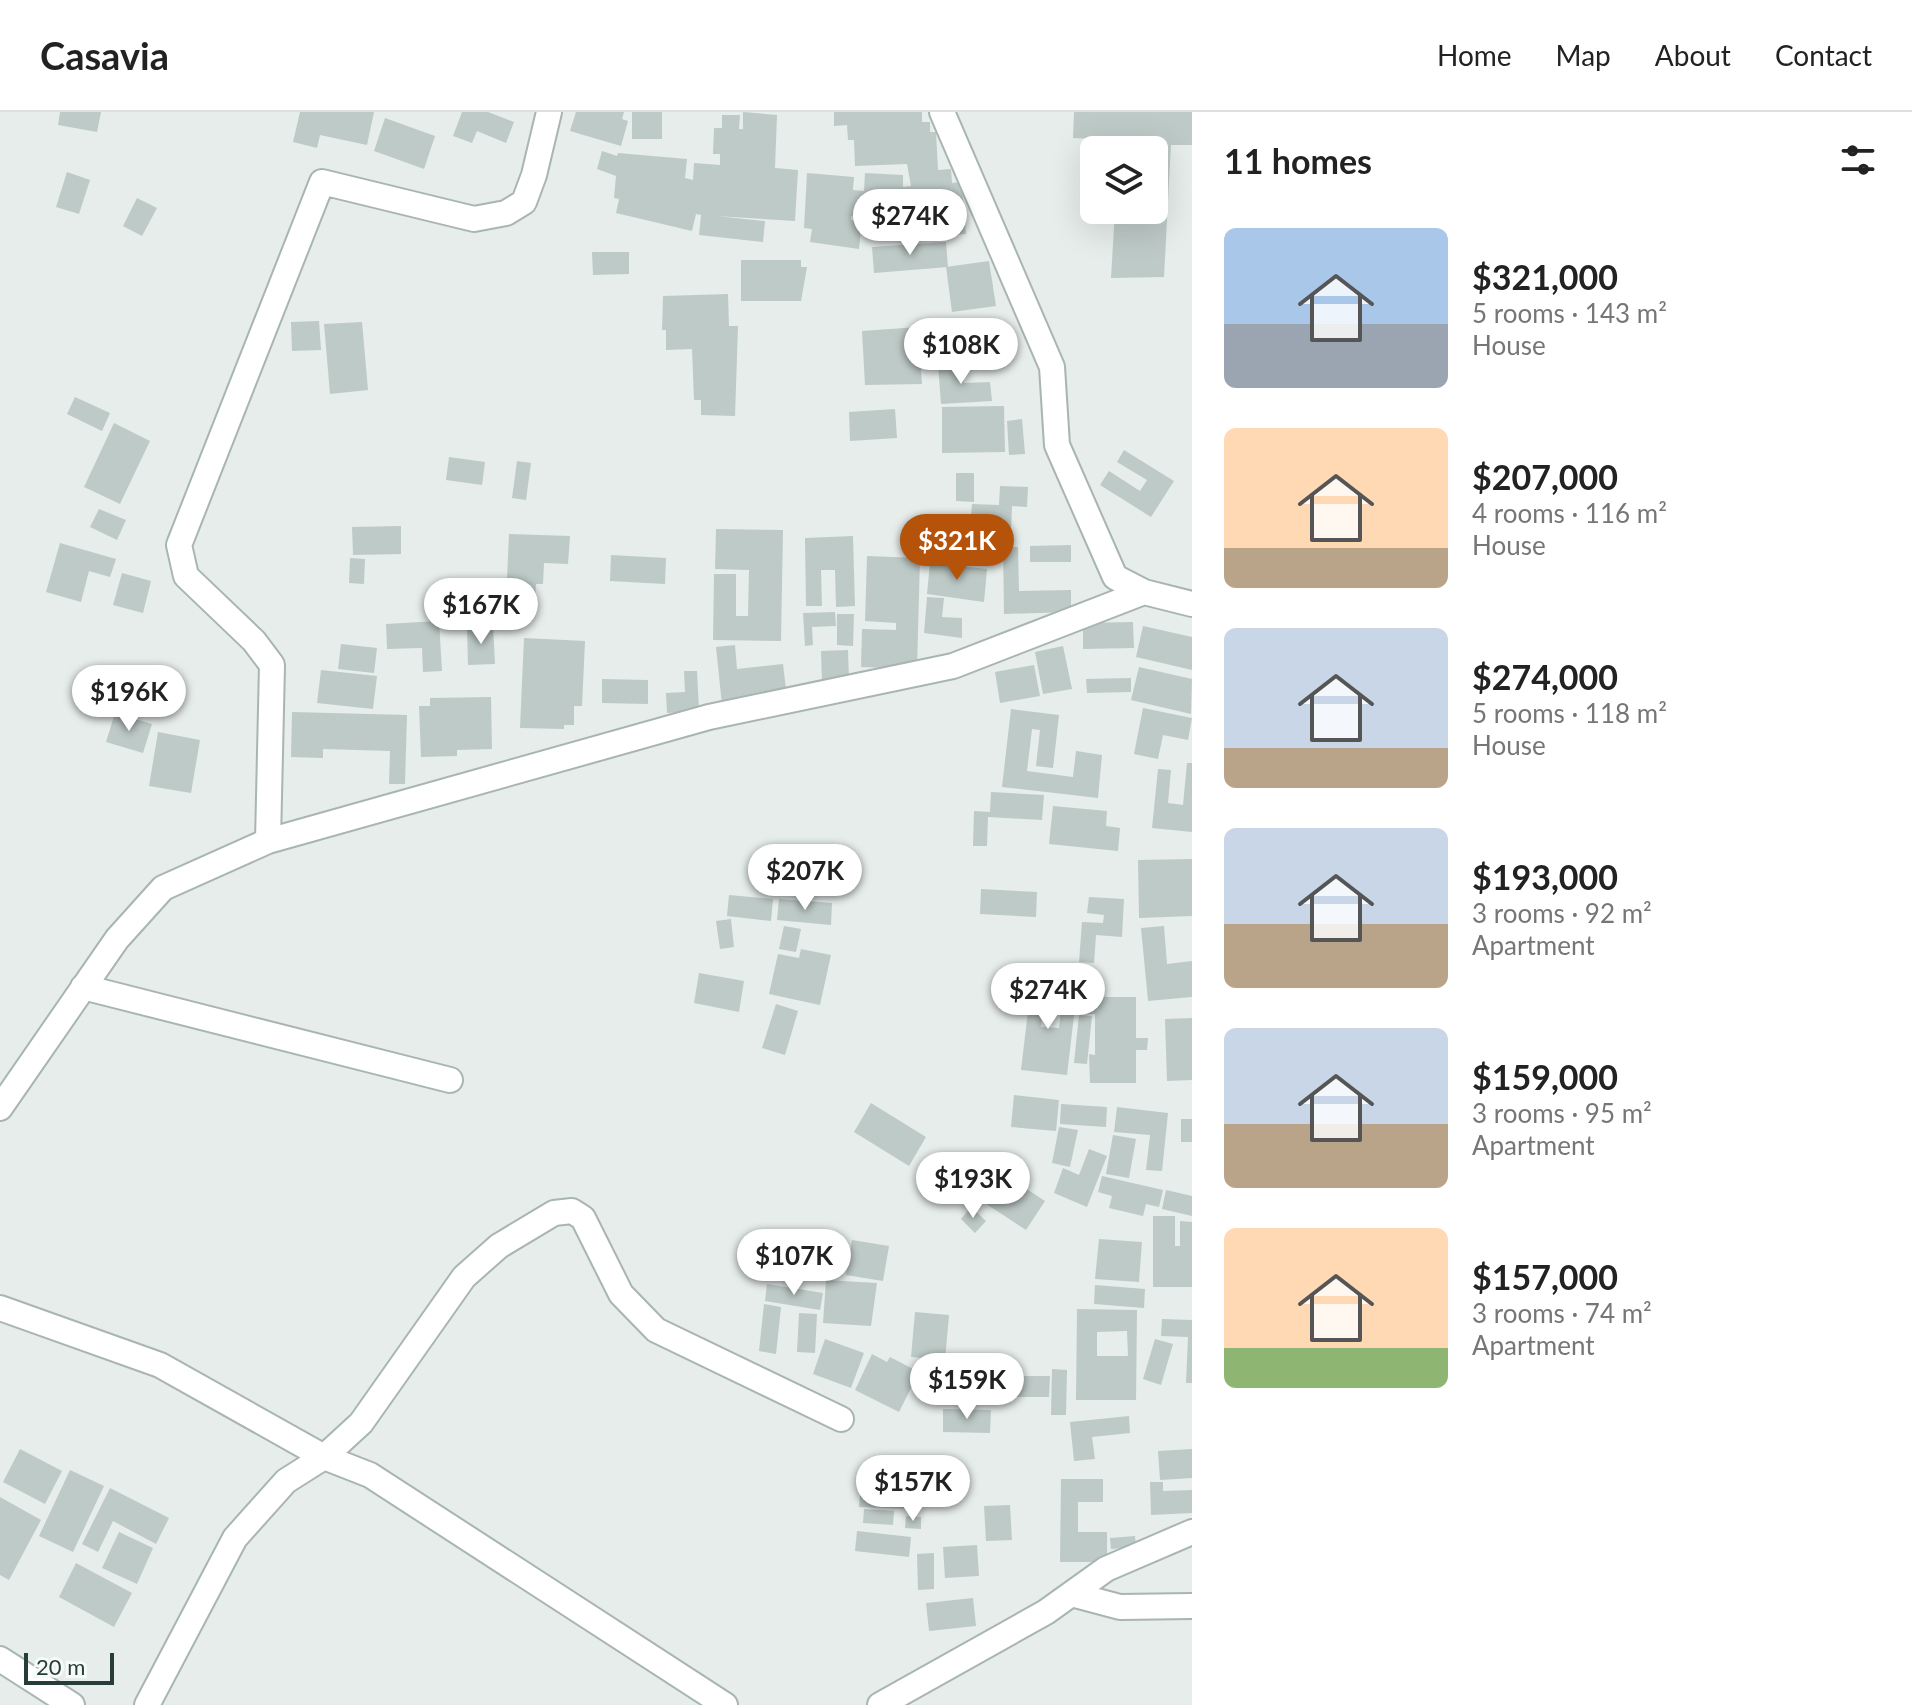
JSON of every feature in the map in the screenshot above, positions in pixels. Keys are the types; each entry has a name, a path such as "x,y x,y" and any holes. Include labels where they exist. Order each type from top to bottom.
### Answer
{"street":[{"path":"268,841 272,665 254,641 186,576 179,545 322,182 474,219 506,213 524,202 549,112"},
{"path":"942,112 1052,367 1057,445 1115,577 1144,592 1192,604"},
{"path":"0,1108 117,939 163,888 268,841 709,717 953,666 1144,592"},
{"path":"83,987 450,1080"},
{"path":"147,1705 235,1538 286,1481 324,1457 361,1423 464,1277 499,1246 554,1213 572,1211 583,1218 621,1294 656,1330 841,1419"},
{"path":"0,1308 160,1365 324,1457 370,1475 725,1705"},
{"path":"880,1705 1046,1612 1106,1569 1192,1532"},
{"path":"1071,1594 1120,1607 1192,1606"},
{"path":"0,1659 72,1705"}],"building":[{"path":"60,112 101,112 97,132 58,125"},
{"path":"300,112 374,112 367,145 320,135 317,148 293,142"},
{"path":"462,112 488,112 514,122 506,143 477,131 472,143 453,136"},
{"path":"576,112 624,112 622,119 628,121 621,146 570,131"},
{"path":"632,112 662,112 662,139 632,139"},
{"path":"743,112 777,115 775,168 798,170 795,221 716,216 765,221 763,242 699,235 701,215 696,214 692,231 616,213 619,199 614,198 616,176 597,169 602,151 617,156 618,153 687,159 685,178 693,180 694,163 720,165 720,154 713,154 714,128 722,128 722,115 740,115 739,129 743,129"},
{"path":"834,112 922,112 922,122 930,122 930,132 936,132 938,170 951,169 952,183 962,182 966,234 878,241 876,224 863,223 863,217 851,216 851,220 862,221 859,249 810,242 812,229 804,228 807,173 854,177 853,190 864,191 865,173 903,175 903,187 911,186 907,164 855,166 854,140 848,140 847,125 834,126"},
{"path":"1074,112 1192,112 1192,145 1171,145 1168,202 1168,136 1073,138"},
{"path":"385,118 435,136 424,169 374,151"},
{"path":"67,172 90,180 79,214 56,207"},
{"path":"137,198 157,208 142,236 123,226"},
{"path":"1114,224 1167,224 1164,277 1111,278"},
{"path":"946,242 948,267 874,273 872,247"},
{"path":"592,252 629,252 629,274 593,275"},
{"path":"741,260 801,260 801,267 807,267 801,301 741,301"},
{"path":"989,261 996,306 952,312 946,267"},
{"path":"728,294 729,326 738,326 735,416 701,415 701,400 694,400 692,349 666,350 666,330 662,330 663,296"},
{"path":"319,321 321,350 292,351 291,322"},
{"path":"362,322 368,390 330,394 324,324"},
{"path":"918,327 922,384 865,385 862,331"},
{"path":"963,363 964,383 990,382 992,401 941,404 938,364"},
{"path":"75,397 110,413 102,431 67,414"},
{"path":"1004,406 1005,452 942,453 942,407"},
{"path":"895,409 897,438 850,441 849,412"},
{"path":"1022,419 1025,454 1009,455 1007,421"},
{"path":"114,423 150,441 120,504 84,487"},
{"path":"1124,450 1174,481 1151,517 1100,485 1109,471 1140,491 1147,480 1117,462"},
{"path":"449,457 485,462 482,485 446,480"},
{"path":"517,461 531,463 526,500 512,498"},
{"path":"956,473 974,473 974,502 956,501"},
{"path":"1000,486 1028,487 1027,507 1012,506 1011,531 970,530 972,504 999,505"},
{"path":"99,509 126,520 117,540 90,527"},
{"path":"401,526 401,554 353,555 352,527"},
{"path":"716,529 783,530 781,641 713,640 714,574 736,574 736,616 748,616 749,570 715,569"},
{"path":"509,534 570,536 568,564 544,563 543,584 536,584 535,602 506,601"},
{"path":"853,536 855,606 836,607 835,570 821,570 822,606 806,606 805,538"},
{"path":"60,543 116,559 110,577 89,571 81,602 46,592"},
{"path":"1071,545 1071,562 1030,562 1030,546"},
{"path":"1003,547 1018,547 1019,591 1071,590 1071,612 1004,614"},
{"path":"611,555 666,558 665,584 610,581"},
{"path":"867,556 920,558 917,669 861,667 862,629 896,630 896,623 865,621"},
{"path":"350,558 365,559 364,584 349,583"},
{"path":"930,563 987,569 984,602 927,594"},
{"path":"122,573 151,581 143,613 113,605"},
{"path":"927,597 944,598 942,617 962,618 962,638 924,633"},
{"path":"835,612 836,626 812,627 813,645 805,646 803,613"},
{"path":"837,614 854,614 853,646 837,645"},
{"path":"439,621 442,671 423,672 422,648 387,649 386,624"},
{"path":"1133,622 1134,648 1083,649 1083,623"},
{"path":"493,626 495,664 468,665 467,627"},
{"path":"1143,626 1192,637 1192,670 1136,657"},
{"path":"524,638 585,641 582,706 574,706 574,725 564,725 564,729 520,728"},
{"path":"341,644 377,648 374,673 338,669"},
{"path":"735,645 737,669 783,664 787,698 722,705 716,647"},
{"path":"1063,646 1072,689 1043,694 1035,652"},
{"path":"848,650 849,681 822,682 821,651"},
{"path":"1034,665 1040,696 1000,703 995,672"},
{"path":"1139,667 1192,679 1191,714 1131,700"},
{"path":"321,670 377,676 373,709 317,703"},
{"path":"684,671 697,671 699,711 667,713 666,693 685,692"},
{"path":"1131,678 1131,692 1087,693 1086,679"},
{"path":"602,679 648,680 648,704 602,703"},
{"path":"491,697 492,749 457,750 457,756 421,757 419,706 430,706 430,698"},
{"path":"1143,708 1192,718 1188,740 1163,735 1158,759 1134,754"},
{"path":"1011,709 1059,715 1053,768 1036,766 1040,730 1032,729 1027,771 1073,777 1076,751 1102,755 1098,798 1002,787"},
{"path":"292,712 407,715 405,784 389,784 390,751 323,749 323,758 291,757"},
{"path":"115,713 152,724 143,753 106,742"},
{"path":"158,732 200,740 191,793 149,786"},
{"path":"1187,763 1192,763 1192,832 1152,828 1158,769 1171,770 1168,803 1183,805"},
{"path":"991,792 1044,795 1042,820 988,817 987,846 973,846 974,811 990,812"},
{"path":"1053,806 1107,811 1106,826 1120,828 1118,851 1049,844"},
{"path":"1192,859 1192,916 1139,918 1138,860"},
{"path":"981,889 1037,892 1036,917 980,914"},
{"path":"729,895 773,899 771,921 727,916"},
{"path":"1089,897 1124,899 1122,937 1096,935 1094,963 1079,962 1082,922 1103,923 1104,915 1087,913"},
{"path":"779,899 832,903 831,925 777,920"},
{"path":"731,919 734,947 720,949 716,921"},
{"path":"784,926 801,929 796,952 779,949"},
{"path":"1164,926 1167,964 1192,961 1192,997 1148,1001 1141,928"},
{"path":"801,949 831,955 820,1005 769,994 778,954 799,958"},
{"path":"699,973 744,981 739,1012 694,1003"},
{"path":"1031,986 1072,991 1070,1006 1075,1007 1067,1075 1021,1070","holes":["1043,1007 1061,1009 1059,1028 1041,1027"]},
{"path":"1077,997 1136,997 1136,1038 1148,1038 1147,1050 1136,1050 1136,1083 1090,1083 1089,1054 1095,1055 1095,1014 1077,1014"},
{"path":"776,1004 798,1011 785,1055 762,1048"},
{"path":"1079,1015 1092,1016 1087,1064 1074,1063"},
{"path":"1192,1018 1192,1080 1167,1081 1165,1019"},
{"path":"1014,1095 1059,1100 1056,1131 1011,1127"},
{"path":"871,1103 926,1137 909,1166 854,1132"},
{"path":"1061,1104 1107,1107 1106,1127 1060,1124"},
{"path":"1117,1107 1168,1113 1162,1171 1146,1170 1150,1135 1114,1132"},
{"path":"1181,1119 1192,1119 1192,1142 1181,1142"},
{"path":"1059,1127 1078,1130 1070,1167 1052,1163"},
{"path":"1113,1135 1136,1139 1129,1178 1106,1174"},
{"path":"1089,1149 1107,1156 1087,1207 1054,1193 1063,1168 1079,1175"},
{"path":"996,1169 1045,1201 1026,1230 977,1198"},
{"path":"1102,1176 1163,1190 1159,1207 1146,1204 1143,1216 1109,1208 1112,1196 1098,1192"},
{"path":"1166,1190 1192,1196 1192,1216 1162,1209"},
{"path":"971,1207 986,1221 975,1233 961,1219"},
{"path":"1153,1216 1175,1216 1175,1246 1180,1246 1180,1221 1192,1222 1192,1287 1153,1287"},
{"path":"1099,1239 1142,1242 1139,1282 1095,1279"},
{"path":"852,1240 889,1246 883,1281 846,1275"},
{"path":"826,1280 877,1283 871,1326 823,1323"},
{"path":"767,1284 823,1293 820,1310 765,1301"},
{"path":"1095,1285 1145,1289 1144,1308 1094,1304"},
{"path":"764,1304 781,1307 776,1354 759,1351"},
{"path":"1077,1309 1137,1310 1136,1400 1076,1400","holes":["1127,1331 1128,1356 1097,1356 1097,1332"]},
{"path":"915,1312 949,1315 945,1360 911,1357"},
{"path":"799,1313 817,1314 815,1353 797,1352"},
{"path":"1162,1319 1192,1320 1192,1383 1186,1383 1188,1337 1161,1336"},
{"path":"825,1339 864,1353 851,1388 813,1374"},
{"path":"1155,1339 1173,1344 1161,1385 1143,1379"},
{"path":"872,1354 887,1362 890,1357 919,1372 899,1412 855,1390"},
{"path":"1052,1369 1067,1370 1066,1415 1051,1415"},
{"path":"1013,1376 1050,1376 1049,1397 1013,1397"},
{"path":"943,1409 991,1410 990,1433 943,1432"},
{"path":"1129,1416 1130,1433 1092,1437 1095,1459 1074,1461 1070,1422"},
{"path":"20,1449 62,1471 45,1504 3,1482"},
{"path":"1192,1449 1192,1478 1160,1480 1158,1451"},
{"path":"70,1470 104,1486 73,1552 39,1536"},
{"path":"1061,1479 1103,1479 1103,1502 1078,1502 1078,1532 1107,1532 1107,1562 1060,1562"},
{"path":"861,1481 881,1481 881,1487 915,1488 914,1509 859,1507"},
{"path":"1150,1482 1163,1482 1163,1491 1192,1490 1192,1513 1151,1515"},
{"path":"110,1488 169,1518 156,1544 113,1521 98,1552 82,1544"},
{"path":"0,1497 41,1520 9,1580 0,1575"},
{"path":"1010,1505 1012,1540 986,1541 984,1506"},
{"path":"864,1509 894,1511 893,1525 863,1523"},
{"path":"906,1516 921,1517 921,1529 905,1528"},
{"path":"857,1531 911,1537 909,1557 855,1551"},
{"path":"119,1532 153,1548 137,1584 102,1568"},
{"path":"1135,1536 1136,1547 1111,1549 1110,1538"},
{"path":"977,1545 979,1576 945,1578 943,1547"},
{"path":"934,1553 934,1589 918,1590 917,1554"},
{"path":"76,1563 132,1593 114,1627 59,1597"},
{"path":"973,1598 976,1626 929,1631 926,1603"}]}
